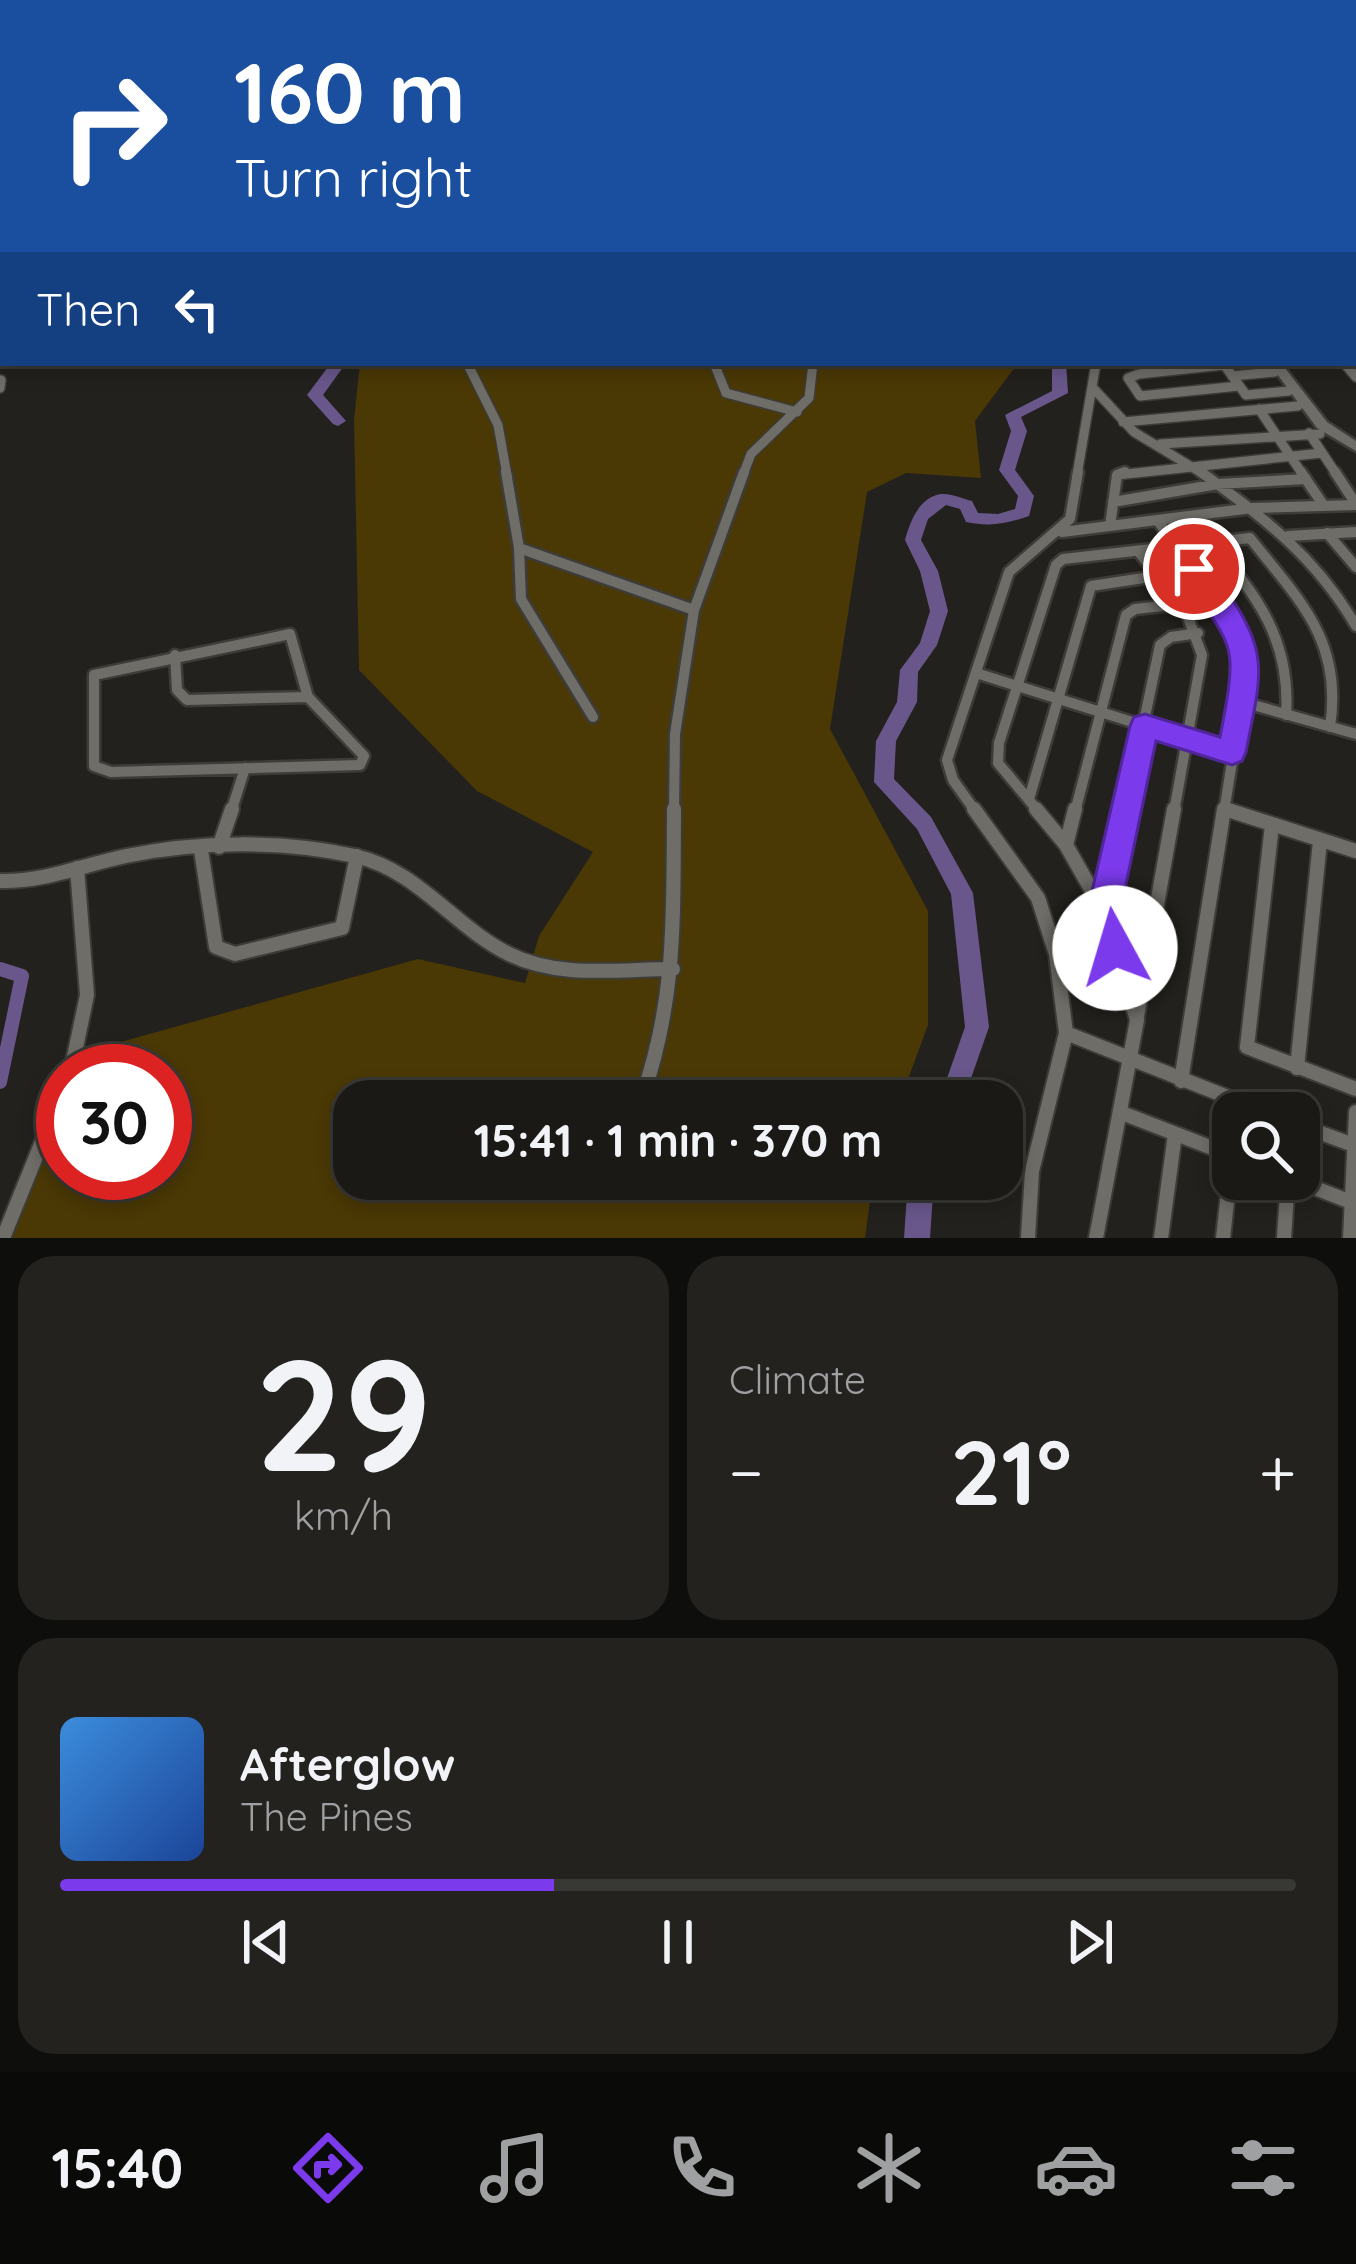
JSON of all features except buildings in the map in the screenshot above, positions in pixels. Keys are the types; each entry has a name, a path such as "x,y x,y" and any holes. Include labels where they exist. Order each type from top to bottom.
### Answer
{"main road":[{"path":"1275,368 1322,425 1349,444 1356,460"}],"street":[{"path":"468,366 498,425 519,548 521,599 593,717"},
{"path":"716,366 725,393 797,412"},
{"path":"648,1080 662,1039 673,969 675,734 694,610 751,454 809,398 813,366"},
{"path":"1062,532 1070,519 1096,366"},
{"path":"1134,366 1139,374"},
{"path":"1206,366 1128,378 1140,396 1239,386 1288,391"},
{"path":"1224,366 1239,386"},
{"path":"1239,386 1275,368"},
{"path":"1094,388 1123,422 1288,536 1356,626"},
{"path":"1123,422 1298,406"},
{"path":"1259,410 1324,506"},
{"path":"1156,444 1314,433 1356,504"},
{"path":"1110,526 1117,475 1322,453"},
{"path":"1113,502 1218,484 1306,478"},
{"path":"1028,1238 1032,1172 1066,1033 1056,954 1038,898 953,779 947,760 1009,572 1029,549 1062,532 1252,508 1356,504"},
{"path":"1158,520 1220,602 1245,647 1247,668 1181,1081"},
{"path":"1288,536 1356,532"},
{"path":"1327,533 1356,567"},
{"path":"1137,1019 1104,913 1066,845 998,763 1016,685 1056,566 1063,559 1250,538 1316,626 1335,681 1330,727"},
{"path":"1211,542 1253,591 1282,640 1290,678 1286,715"},
{"path":"519,548 694,610"},
{"path":"1096,1238 1202,655 1198,633 1181,604 1138,551"},
{"path":"1029,799 1091,586 1157,576"},
{"path":"1066,845 1126,615 1135,609 1181,604"},
{"path":"1104,913 1160,645 1171,637 1198,633"},
{"path":"364,756 360,765 111,772 94,766 94,675 290,634 308,697 375,767"},
{"path":"175,655 177,690 187,700 308,697"},
{"path":"976,673 1232,752"},
{"path":"1239,701 1356,734"},
{"path":"219,847 244,768"},
{"path":"1225,809 1356,850"},
{"path":"1272,825 1247,1043 1252,1050 1356,1089"},
{"path":"1297,1068 1320,841"},
{"path":"0,881 131,854 219,847 357,856 408,878 488,940 533,963 673,969"},
{"path":"201,850 215,946 235,954 342,928 357,856"},
{"path":"77,868 90,954 89,988 77,1044"},
{"path":"1066,1033 1212,1092"},
{"path":"1350,1238 1356,1112"},
{"path":"1122,1113 1212,1148"},
{"path":"1320,1132 1355,1145"},
{"path":"1161,1238 1175,1134"},
{"path":"3,1238 36,1157"},
{"path":"1320,1190 1353,1203"},
{"path":"1223,1238 1228,1200"},
{"path":"1284,1238 1288,1200"}],"shaded area":[{"path":"360,366 1016,366 975,421 981,478 906,473 867,492 830,729 928,911 928,1025 908,1080 333,1080 333,1200 870,1200 865,1238 12,1238 36,1177 36,1200 192,1200 192,1044 114,1044 418,959 525,983 539,936 593,852 477,791 359,670 354,420"}],"waterway":[{"path":"337,366 315,395 338,421"},
{"path":"958,1080 977,1027 962,893 924,823 884,782 886,741 907,702 909,670 928,645 939,611 929,571 913,540 920,516 943,499 966,505 972,518 999,520 1023,512 1026,496 1007,470 1019,431 1013,415 1060,393 1059,366"},
{"path":"0,969 22,976 0,1082"},
{"path":"917,1238 920,1200"}],"route":[{"path":"1115,948 1104,913 1145,726 1232,752 1247,668 1245,647 1220,602 1194,569"}]}
